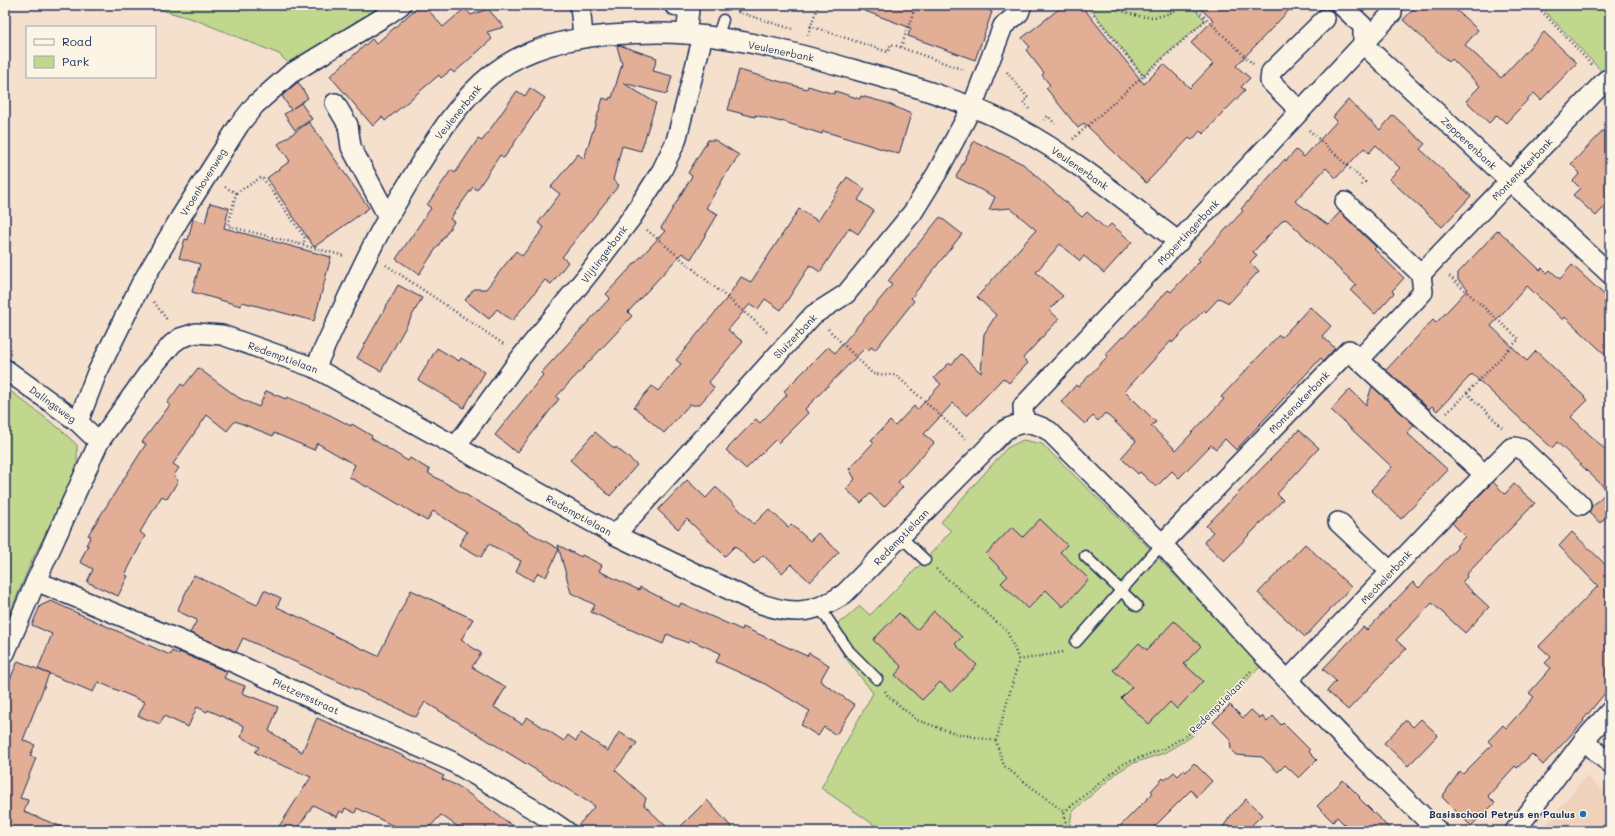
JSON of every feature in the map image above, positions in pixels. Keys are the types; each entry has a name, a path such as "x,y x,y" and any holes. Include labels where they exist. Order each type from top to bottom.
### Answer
{"street":[{"name":"Vroenhovenweg","path":"78,422 96,376 141,284 180,218 239,125 255,106 290,74 401,5"},
{"path":"580,5 583,36"},
{"name":"Vlijtingerbank","path":"456,446 522,356 632,217 662,170 676,141 702,36 689,10 674,5"},
{"path":"972,107 1003,26 1018,13 1022,5"},
{"path":"1341,5 1363,26 1363,44"},
{"name":"Mopertingerbank","path":"1024,423 1023,406 1392,14 1392,5"},
{"path":"1297,114 1270,81 1271,72 1325,19"},
{"name":"Veulenerbank","path":"315,368 367,257 388,217 433,142 463,103 484,81 508,63 530,52 561,41 583,36 633,33 702,36 801,55 890,79 972,107 1019,129 1075,163 1179,242"},
{"name":"Zepperenbank","path":"1363,44 1610,274"},
{"name":"Montenakerbank","path":"1427,267 1606,80"},
{"path":"335,103 348,125 351,146 388,217"},
{"name":"Sluizerbank","path":"615,536 813,315 846,294 913,212 937,173 972,107"},
{"path":"1345,202 1427,267 1423,292 1359,360 1484,474"},
{"name":"Redemptielaan","path":"36,581 99,442 154,365 172,344 180,338 196,333 222,335 315,368 615,536 766,606 791,612 820,608 844,594 1005,430 1014,425 1024,423"},
{"name":"Montenakerbank","path":"1162,544 1348,350 1359,360"},
{"name":"Dalingsweg","path":"5,369 78,422 99,442"},
{"path":"1024,423 1037,425 1048,431 1162,544 1265,657 1355,750 1438,831"},
{"path":"1515,447 1522,449 1581,505"},
{"name":"Mechelerbank","path":"1288,680 1390,571 1484,474 1508,450 1515,447"},
{"path":"1338,522 1390,571"},
{"path":"5,653 36,581"},
{"name":"Pletzersstraat","path":"36,581 234,663 346,715 451,761 540,813 566,831"},
{"path":"1515,831 1584,740 1610,711"},
{"path":"1584,740 1610,764"}],"lane":[{"path":"702,36 723,20"},
{"path":"901,537 925,560"},
{"path":"1076,642 1162,544"},
{"path":"1085,556 1137,606"},
{"path":"820,608 849,651 877,679"}],"path":[{"path":"801,55 818,5"},
{"path":"901,47 916,5"},
{"path":"1086,5 1144,77"},
{"path":"1109,5 1125,13 1151,18 1175,11 1184,5"},
{"path":"1192,5 1270,81"},
{"path":"1536,5 1606,80"},
{"path":"738,12 795,30"},
{"path":"1058,152 1144,77 1207,19"},
{"path":"810,26 888,52 891,44 983,77"},
{"path":"802,33 808,35"},
{"path":"992,54 1028,98 1023,102 1032,114"},
{"path":"1297,114 1365,182 1345,202"},
{"path":"1040,123 1048,116 1057,126"},
{"path":"207,176 236,193"},
{"path":"303,245 305,238 262,177 236,193 228,226 303,245 367,257 522,356"},
{"path":"632,217 784,346"},
{"path":"1427,267 1519,338 1434,428"},
{"path":"141,284 180,338"},
{"path":"813,315 873,374 896,375 981,453"},
{"path":"1467,393 1516,441 1515,447"},
{"path":"925,560 1007,630 1019,660 996,741 1004,766 1064,812 1067,831"},
{"path":"1019,660 1064,652 1076,642"},
{"name":"Redemptielaan","path":"1064,812 1123,764 1165,748 1189,734 1265,657"},
{"path":"877,679 888,696 917,720 954,733 996,741"}],"shaded area":[{"name":"Basisschool Petrus en Paulus","path":"1586,776 1610,797 1610,831 1541,831"}],"green space":[{"path":"144,5 391,5 290,65 279,54 196,20"},
{"path":"1088,5 1190,5 1205,20 1143,75"},
{"path":"1539,5 1610,5 1610,79 1609,79"},
{"path":"5,387 60,429 77,445 77,465 65,495 32,560 5,625"},
{"path":"1023,440 1042,444 1146,545 1261,666 1191,737 1164,753 1131,764 1118,772 1072,812 1069,831 883,831 821,788 873,693 845,657 827,628 845,619 860,606 870,615 925,560 951,531 941,522 1007,448"}],"building":[{"path":"420,5 424,5 443,27 465,8 471,15 488,9 504,27 487,32 492,39 454,73 451,70 441,78 439,75 385,121 382,117 373,126 330,76 372,39 376,44"},
{"path":"854,5 990,5 988,10 992,12 975,60 908,36 911,28 854,7"},
{"path":"1064,5 1081,5 1144,84 1164,64 1190,88 1213,64 1191,43 1213,20 1196,5 1294,5 1236,66 1250,78 1241,87 1245,90 1203,134 1200,131 1192,140 1189,138 1146,183 1084,123 1078,128 1046,88 1050,85 1042,75 1044,73 1026,50 1030,47 1022,38"},
{"path":"1417,5 1451,5 1478,30 1465,45 1501,78 1544,32 1577,63 1541,100 1534,93 1506,123 1497,115 1489,123 1466,101 1480,86 1452,59 1449,62 1403,20"},
{"path":"619,45 657,58 653,71 672,76 667,94 623,83 656,103 641,151 622,146 613,180 619,185 562,257 568,262 551,284 545,280 512,321 497,309 489,319 465,300 474,289 486,289 516,251 522,256 544,228 538,223 560,194 551,187 578,154 584,159 603,98 609,100 610,97 612,98 622,64 617,46"},
{"path":"739,70 807,89 808,86 834,94 835,91 860,99 861,96 887,103 911,114 899,154 823,131 822,134 781,121 755,115 755,117 728,110"},
{"path":"298,82 308,98 293,108 301,103 312,119 295,130 284,114 291,110 282,96"},
{"path":"530,88 545,98 504,158 500,155 477,190 473,187 450,219 454,222 419,274 396,259 431,208 427,205 451,170 455,173 478,139 482,141 517,91 525,96"},
{"path":"1348,100 1380,130 1393,115 1425,144 1420,149 1471,196 1442,227 1389,179 1400,168 1376,145 1369,153 1364,148 1336,178 1326,168 1295,201 1328,225 1340,212 1376,247 1374,249 1404,278 1392,291 1394,293 1375,314 1351,291 1356,285 1286,219 1284,219 1253,252 1257,255 1250,262 1259,271 1229,303 1219,298 1206,312 1204,310 1172,343 1171,341 1125,391 1156,422 1151,426 1176,450 1224,399 1221,397 1279,335 1282,337 1310,307 1331,326 1322,336 1335,348 1324,361 1321,358 1236,450 1225,439 1216,449 1211,445 1179,478 1172,471 1156,487 1140,472 1138,474 1121,458 1136,441 1105,413 1098,421 1093,416 1085,424 1061,402 1076,385 1078,387 1108,356 1106,354 1168,290 1171,292 1200,261 1198,259 1243,211 1241,209 1285,159 1286,161 1296,150 1304,157 1337,121 1333,117"},
{"path":"309,122 369,208 314,247 267,178 290,161 278,144"},
{"path":"1610,124 1610,201 1596,216 1573,195 1580,188 1573,181 1580,173 1571,164"},
{"path":"708,140 715,140 739,155 727,172 706,208 718,214 691,259 682,253 628,312 632,316 556,397 559,399 517,453 495,435 543,375 541,373 610,298 606,294 665,231 661,228 692,176 688,173"},
{"path":"974,141 1023,164 1082,217 1087,212 1106,229 1111,224 1132,242 1104,273 1084,256 1080,261 1060,244 1036,272 1063,296 1049,310 1059,319 1023,358 1028,363 1009,383 1003,378 967,416 953,403 924,434 934,443 898,482 903,487 884,507 870,494 861,503 846,489 855,479 849,469 874,442 871,440 890,421 895,426 914,406 917,410 941,384 934,378 948,364 952,364 961,354 981,373 984,334 996,315 977,297 1036,230 1010,208 989,210 995,197 956,177"},
{"path":"847,177 865,189 858,200 874,211 858,234 849,228 820,272 810,265 781,310 765,299 758,309 750,304 728,330 743,342 709,382 714,388 699,405 690,404 664,433 634,407 652,386 658,391 681,364 676,360 727,298 741,277 751,282 799,209 818,221"},
{"path":"210,203 229,208 224,228 331,257 314,321 242,302 241,306 192,292 200,264 179,258 185,239 188,240 193,219 205,223"},
{"path":"940,217 962,234 911,298 914,301 875,350 871,347 868,351 865,348 805,409 808,413 778,443 775,440 746,469 726,450 756,419 760,423 787,395 784,391 828,347 835,353 892,285 888,281"},
{"path":"1498,230 1540,270 1542,268 1547,273 1550,270 1560,279 1572,265 1610,300 1610,359 1565,317 1563,320 1527,286 1491,326 1527,361 1536,351 1588,400 1571,417 1610,454 1610,512 1600,523 1589,513 1592,506 1608,491 1557,442 1552,448 1472,374 1437,411 1432,406 1429,409 1386,370 1433,320 1436,323 1468,289 1458,280 1458,273"},
{"path":"398,285 422,298 381,371 357,358"},
{"path":"437,348 459,361 461,358 485,372 464,408 418,380"},
{"path":"198,368 239,398 259,407 266,391 286,399 287,397 330,415 351,426 352,424 372,436 371,438 408,461 410,458 430,470 428,473 559,549 546,577 538,573 533,581 516,571 521,561 489,544 481,557 459,545 467,532 433,511 427,521 368,486 367,487 349,477 355,465 317,443 314,450 274,433 273,436 235,421 227,431 207,415 173,464 179,468 174,475 178,481 167,499 162,496 140,532 145,536 125,575 128,576 118,596 87,582 93,569 80,562 91,536 88,535 146,444 142,442 170,405 167,403 181,384 184,386"},
{"path":"1372,386 1414,425 1407,433 1448,470 1401,519 1371,490 1392,467 1331,410 1350,389 1366,405"},
{"path":"1299,430 1319,448 1277,494 1283,500 1224,561 1204,542 1213,532 1206,526"},
{"path":"595,432 637,465 610,496 570,460"},
{"path":"687,480 706,498 715,488 717,488 754,524 769,509 788,527 791,524 810,541 818,533 839,552 810,582 791,564 782,573 763,555 754,564 735,546 725,556 687,519 678,529 658,510"},
{"path":"1493,482 1505,494 1514,484 1535,503 1466,575 1467,577 1462,582 1489,607 1465,633 1432,603 1396,640 1406,649 1348,710 1327,691 1336,681 1323,669 1363,627 1367,630 1413,582 1419,588 1458,547 1456,546 1465,536 1452,523"},
{"path":"1040,519 1067,545 1060,552 1089,579 1063,607 1046,590 1028,609 1001,583 1008,576 986,554 1012,527 1023,537"},
{"path":"1572,532 1610,569 1610,687 1583,720 1584,721 1543,765 1532,754 1517,768 1515,766 1488,796 1495,803 1471,826 1442,797 1460,771 1463,774 1492,745 1488,741 1503,725 1506,728 1534,697 1529,693 1551,668 1545,663 1551,657 1539,646 1598,586 1559,546"},
{"path":"1305,544 1351,587 1305,637 1258,593"},
{"path":"558,545 581,557 582,555 602,565 599,571 639,590 640,587 679,607 681,603 742,630 743,627 807,656 809,653 829,665 820,681 855,705 836,735 824,727 818,736 801,725 810,711 765,684 716,662 720,653 690,640 688,643 667,634 663,644 591,612 595,605 571,593"},
{"path":"194,575 257,605 264,590 281,598 277,607 378,656 411,590 473,619 461,640 481,653 472,667 506,687 494,707 522,724 527,717 564,741 568,735 576,741 581,733 608,751 619,732 637,743 615,770 646,798 644,805 671,831 577,831 576,828 595,806 425,702 416,717 243,638 236,652 190,633 197,620 177,611"},
{"path":"51,601 170,655 172,651 179,654 179,652 227,672 224,678 245,686 242,693 278,707 269,731 302,752 317,718 399,754 444,776 442,779 458,786 520,831 464,831 441,815 426,831 404,831 357,808 355,813 345,808 343,813 340,811 337,817 313,805 296,831 276,831 311,777 267,759 255,752 259,747 241,737 244,726 208,710 207,712 197,707 188,727 164,716 160,724 138,716 145,702 98,682 93,692 38,669 52,634 32,625 40,606"},
{"path":"934,611 962,637 955,644 977,665 951,692 940,682 922,700 895,675 902,667 873,640 899,613 917,630"},
{"path":"1174,621 1201,646 1184,664 1203,681 1177,709 1170,702 1149,724 1121,698 1132,687 1113,670 1139,643 1147,650"},
{"path":"18,661 49,674 23,740 35,745 30,756 36,758 20,798 28,800 24,812 70,831 5,831 5,691"},
{"path":"1230,705 1243,718 1251,710 1260,718 1262,716 1267,722 1273,716 1281,725 1283,723 1310,750 1309,752 1317,760 1299,778 1285,765 1278,772 1262,757 1236,755 1231,750 1230,739 1213,722"},
{"path":"1421,719 1438,735 1408,766 1384,743 1406,720 1413,727"},
{"path":"1194,763 1212,781 1197,797 1191,790 1150,831 1115,831 1153,793 1151,791 1163,778 1165,780 1174,772 1178,776 1184,770 1186,772"},
{"path":"1343,780 1392,831 1351,831 1337,817 1333,822 1317,806"},
{"path":"1246,799 1262,815 1246,831 1220,831 1232,814"},
{"path":"707,800 735,831 676,831"}],"place":[{"name":"Basisschool Petrus en Paulus","path":"1583,814"}]}
